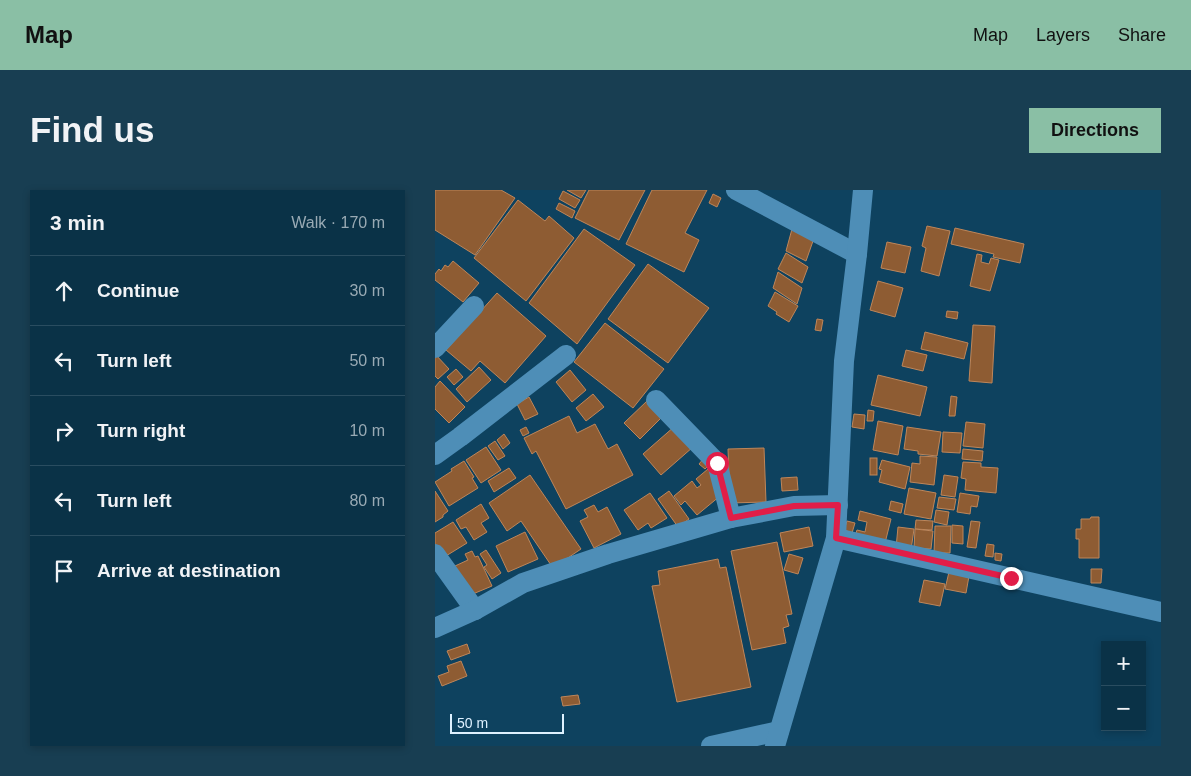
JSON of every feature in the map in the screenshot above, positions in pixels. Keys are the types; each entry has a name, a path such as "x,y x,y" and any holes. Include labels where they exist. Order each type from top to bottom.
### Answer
{"street":[{"path":"736,190 857,254"},
{"path":"711,746 777,739 836,538 844,361 863,190"},
{"path":"435,348 475,306"},
{"path":"435,455 566,355"},
{"path":"656,400 717,463 731,518"},
{"path":"435,628 475,610 523,583 608,554 731,518 794,506 838,505"},
{"path":"836,538 1161,612"},
{"path":"435,554 475,610"}],"building":[{"path":"435,190 501,190 515,198 475,255 435,230"},
{"path":"567,190 586,190 581,198"},
{"path":"589,190 645,190 619,240 575,218"},
{"path":"652,190 707,190 685,233 699,240 684,272 626,244"},
{"path":"563,191 580,200 575,208 559,199"},
{"path":"713,194 721,198 717,207 709,203"},
{"path":"518,200 545,221 549,216 574,238 526,301 474,258"},
{"path":"559,203 575,211 572,218 556,209"},
{"path":"927,226 950,231 939,276 921,271 926,248 922,246"},
{"path":"955,228 1024,244 1020,263 993,257 994,254 951,244"},
{"path":"584,229 635,265 577,344 529,303"},
{"path":"792,229 813,241 806,261 786,251"},
{"path":"887,242 911,247 905,273 881,268"},
{"path":"786,253 808,267 802,283 778,269"},
{"path":"977,254 982,255 981,262 989,264 991,258 999,260 990,291 970,286"},
{"path":"453,261 479,283 463,302 435,280 435,274 439,269 441,271 445,265 448,267"},
{"path":"648,264 709,308 668,363 608,319"},
{"path":"778,272 802,288 797,304 773,288"},
{"path":"878,281 903,288 895,317 870,310"},
{"path":"775,292 798,306 789,322 776,314 777,312 768,306"},
{"path":"497,293 546,336 505,383 480,361 471,371 446,350"},
{"path":"947,311 958,312 957,319 946,317"},
{"path":"817,319 823,320 821,331 815,330"},
{"path":"605,323 664,369 633,408 574,362"},
{"path":"973,325 995,326 992,383 969,381"},
{"path":"925,332 968,343 964,359 921,349"},
{"path":"906,350 927,355 923,371 902,366"},
{"path":"435,354 449,369 438,379 435,376"},
{"path":"479,367 491,380 467,402 456,389"},
{"path":"456,369 463,377 454,385 447,377"},
{"path":"570,370 586,390 572,402 556,382"},
{"path":"878,375 927,387 920,416 871,405"},
{"path":"440,381 465,407 449,423 435,409 435,387"},
{"path":"593,394 604,407 586,421 576,408"},
{"path":"951,396 957,397 955,416 949,416"},
{"path":"529,397 538,414 525,420 517,404"},
{"path":"647,401 663,416 640,439 624,423"},
{"path":"868,410 874,411 873,421 867,421"},
{"path":"854,414 865,415 864,429 852,427"},
{"path":"569,416 577,433 595,424 608,449 617,444 633,475 566,509 536,451 532,454 524,438"},
{"path":"878,421 903,426 898,455 873,450"},
{"path":"966,422 985,424 983,448 963,446"},
{"path":"675,426 693,447 661,475 643,454"},
{"path":"526,427 529,433 523,436 520,430"},
{"path":"907,427 941,432 937,456 918,454 918,451 904,449"},
{"path":"943,432 962,433 960,453 942,452"},
{"path":"504,434 510,443 503,449 497,440"},
{"path":"495,441 505,456 498,460 488,446"},
{"path":"486,447 501,470 481,483 466,460"},
{"path":"764,448 766,502 730,503 728,449"},
{"path":"963,449 983,451 982,461 962,459"},
{"path":"920,456 937,457 934,485 910,482 912,463 920,464"},
{"path":"704,458 710,464 705,469 699,464"},
{"path":"870,458 877,458 877,475 870,475"},
{"path":"882,460 910,467 905,489 879,482 882,470 879,469"},
{"path":"464,461 474,477 472,478 478,488 449,506 435,482"},
{"path":"963,462 981,463 981,467 998,468 996,493 965,490 966,479 961,478"},
{"path":"509,468 516,478 494,492 488,481"},
{"path":"708,469 721,485 720,496 697,515 685,501 681,505 674,496 692,481 697,488 701,485 696,479"},
{"path":"530,475 581,549 553,568 521,521 507,531 489,503"},
{"path":"944,475 958,477 955,497 941,495"},
{"path":"797,477 798,490 782,491 781,478"},
{"path":"909,488 936,493 931,519 904,514"},
{"path":"435,491 448,511 435,522"},
{"path":"669,491 689,519 678,527 658,499"},
{"path":"650,493 667,518 651,528 648,523 638,530 624,510"},
{"path":"960,493 979,496 977,507 971,506 970,514 957,512"},
{"path":"939,497 956,499 954,510 937,508"},
{"path":"891,501 903,504 901,513 889,510"},
{"path":"481,504 489,518 481,523 487,532 474,540 466,527 461,529 456,520"},
{"path":"594,505 598,512 607,507 621,534 594,548 580,521 588,517 584,510"},
{"path":"936,510 949,512 947,525 934,522"},
{"path":"860,511 891,519 884,547 854,539 857,530 865,532 867,522 858,520"},
{"path":"1091,517 1099,517 1099,558 1079,558 1079,539 1076,539 1076,529 1081,529 1081,519 1090,519"},
{"path":"916,520 933,521 932,530 915,529"},
{"path":"847,521 855,523 852,533 844,530"},
{"path":"971,521 980,522 976,548 967,547"},
{"path":"453,522 467,543 441,559 435,550 435,533"},
{"path":"952,525 963,526 963,544 952,543"},
{"path":"935,526 951,526 950,553 934,553"},
{"path":"809,527 813,546 784,552 780,533"},
{"path":"898,527 914,529 911,550 896,548"},
{"path":"915,529 933,531 931,549 914,548"},
{"path":"525,532 538,559 508,572 496,546"},
{"path":"777,542 792,614 786,615 789,626 783,628 786,643 752,650 731,551"},
{"path":"987,544 994,545 993,557 985,556"},
{"path":"486,550 501,573 492,579 484,567 487,565 480,554"},
{"path":"472,551 475,557 478,556 492,586 468,596 455,566 468,560 465,554"},
{"path":"995,553 1002,554 1001,561 995,560"},
{"path":"789,554 803,558 798,574 784,570"},
{"path":"718,559 720,568 726,567 751,687 677,702 652,586 660,585 658,571"},
{"path":"1091,569 1102,569 1101,583 1091,583"},
{"path":"949,572 969,576 966,593 945,589"},
{"path":"924,580 945,584 940,606 919,602"},
{"path":"467,644 470,653 451,660 447,651"},
{"path":"461,661 467,676 442,686 438,676 449,672 447,666"},
{"path":"578,695 580,704 563,706 561,697"}],"route":[{"path":"717,463 731,518 794,506 838,505 836,538 1011,578"}]}
